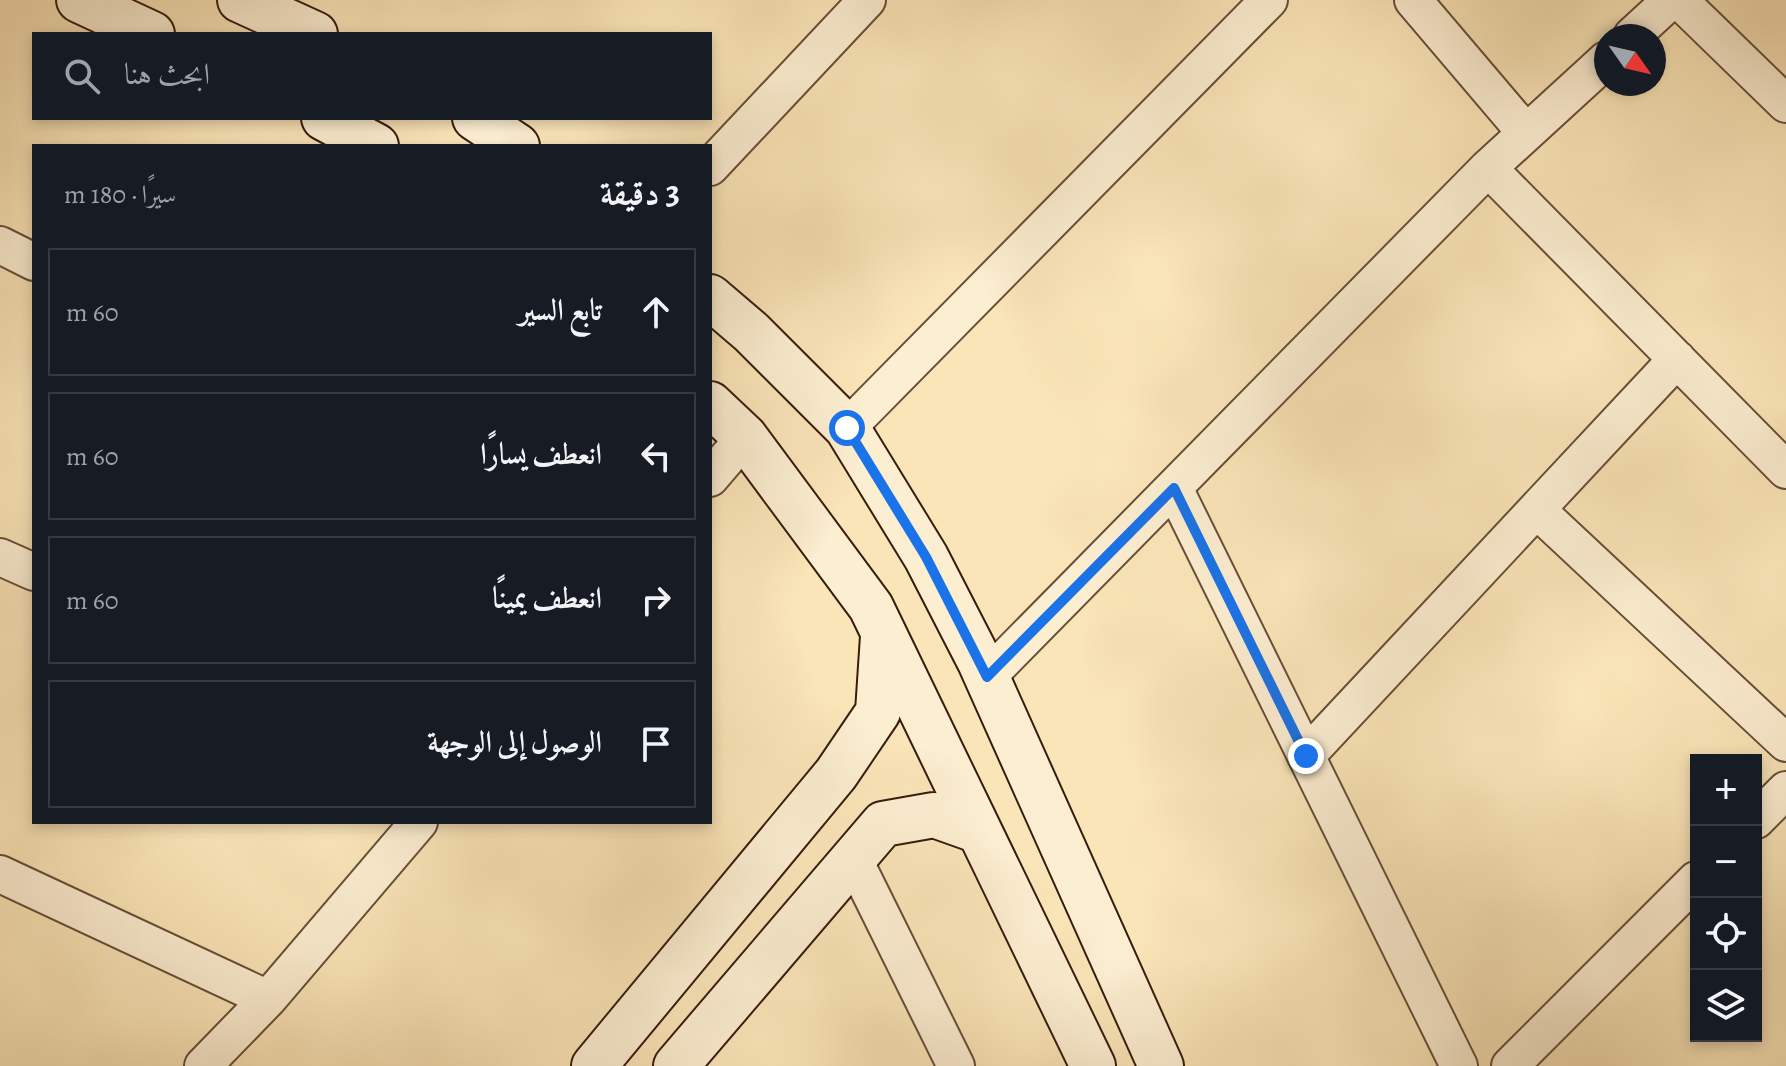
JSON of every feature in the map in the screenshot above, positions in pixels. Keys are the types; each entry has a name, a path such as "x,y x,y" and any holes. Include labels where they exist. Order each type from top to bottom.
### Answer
{"main road":[{"path":"79,0 148,32"},
{"path":"240,0 311,32"},
{"path":"328,120 372,144"},
{"path":"478,120 514,144"},
{"path":"712,299 751,332 847,428 926,557 987,677 1161,1066"},
{"path":"712,406 745,437 871,607 1093,1066"},
{"path":"594,1066 836,774 878,712 883,633"},
{"path":"676,1066 883,824 934,815 979,831"}],"street":[{"path":"712,165 867,0"},
{"path":"847,428 1269,0"},
{"path":"1413,0 1526,133"},
{"path":"1645,24 1671,0"},
{"path":"1679,0 1786,104"},
{"path":"987,677 1488,168 1594,71"},
{"path":"1488,168 1786,470"},
{"path":"0,245 32,261"},
{"path":"1306,756 1677,359"},
{"path":"712,476 745,437"},
{"path":"1174,488 1459,1066"},
{"path":"1537,510 1786,743"},
{"path":"0,557 32,571"},
{"path":"1762,814 1786,790"},
{"path":"203,1066 268,999 417,824"},
{"path":"853,858 944,1060"},
{"path":"0,874 268,999"},
{"path":"1510,1066 1690,886"}],"route":[{"path":"847,428 926,557 987,677 1174,488 1306,756"}]}
